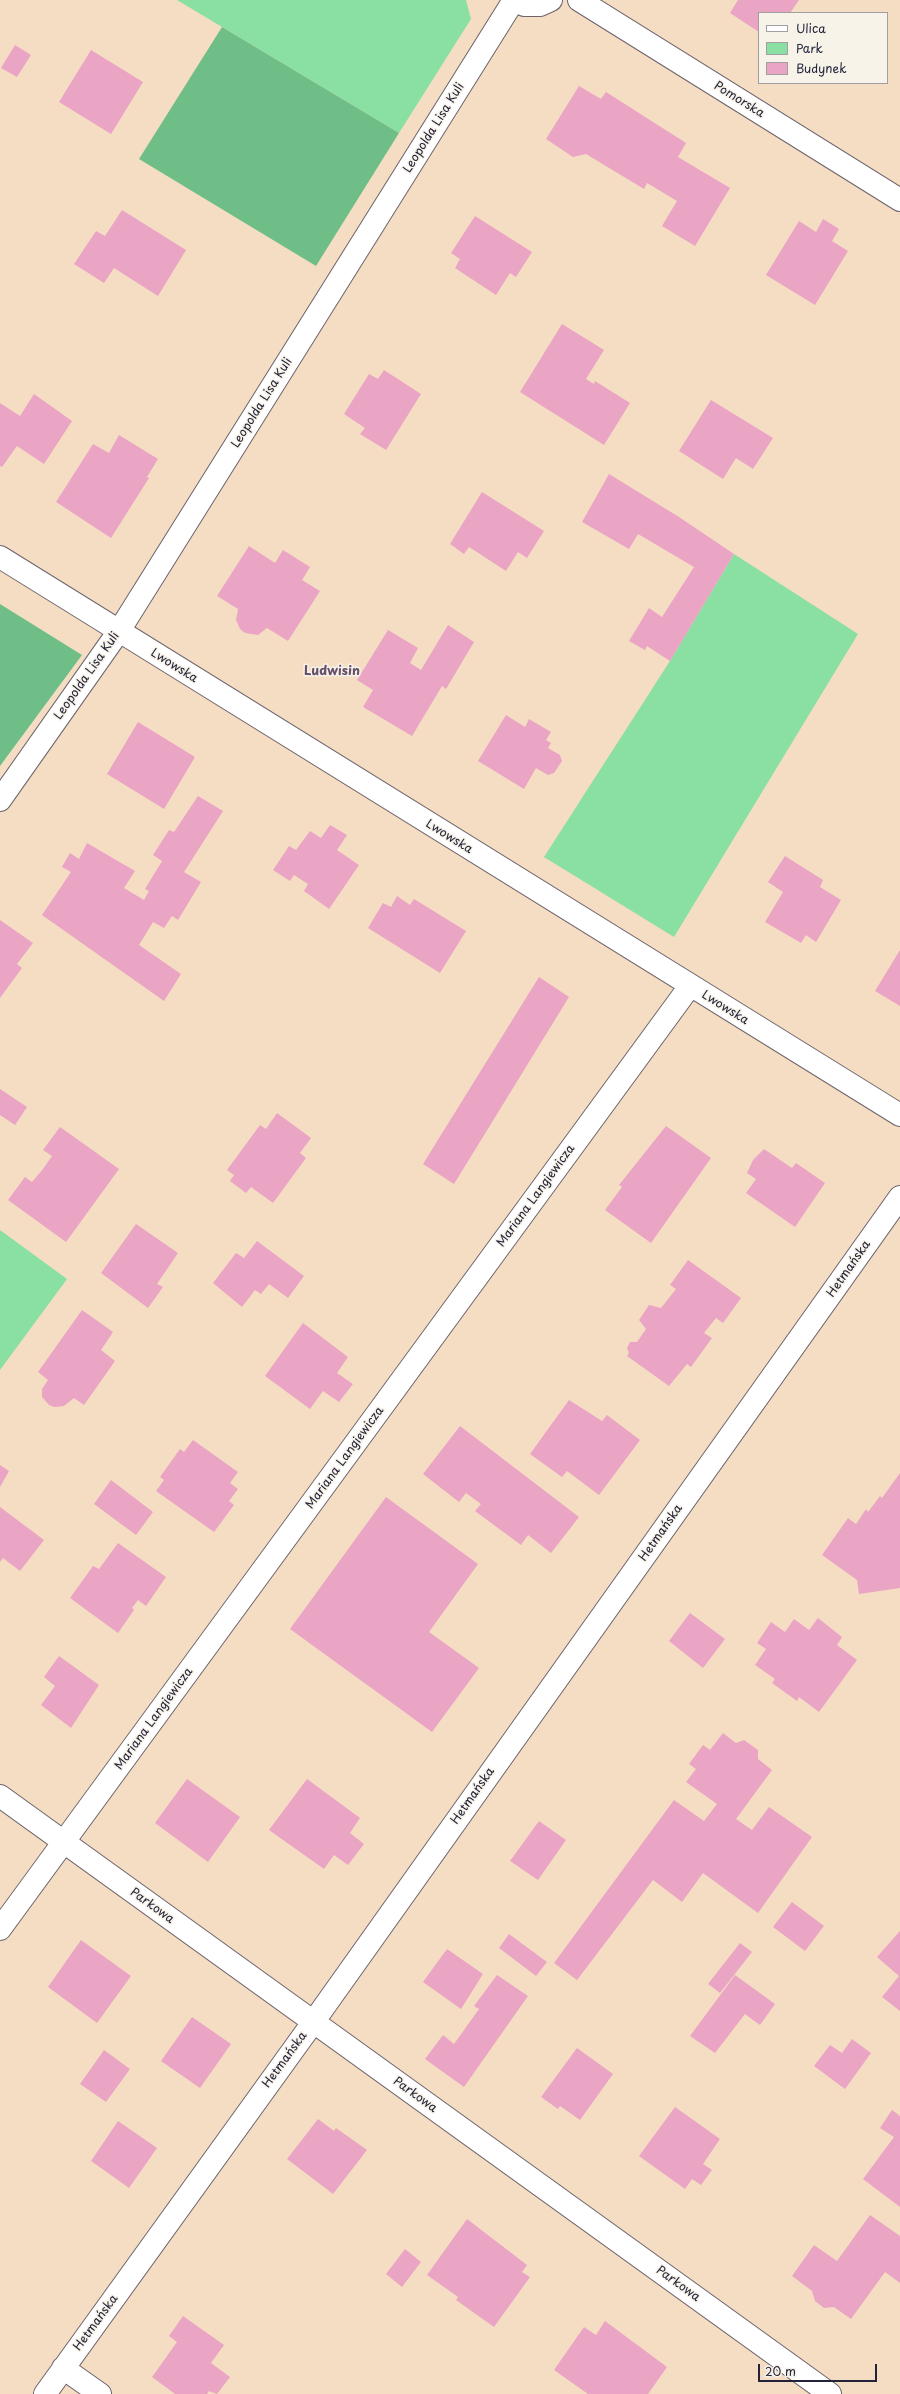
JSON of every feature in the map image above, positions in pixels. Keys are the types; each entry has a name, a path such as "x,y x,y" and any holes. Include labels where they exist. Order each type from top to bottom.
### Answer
{"street":[{"path":"514,0 524,5 540,5 551,0"},
{"name":"Leopolda Lisa Kuli","path":"0,800 119,631 514,0"},
{"name":"Pomorska","path":"579,0 900,200"},
{"name":"Lwowska","path":"0,557 900,1115"},
{"name":"Mariana Langiewicza","path":"0,1929 690,986"},
{"name":"Hetmańska","path":"45,2394 314,2021 900,1197"},
{"name":"Parkowa","path":"0,1796 830,2394"},
{"path":"63,2368 100,2394"}],"green space":[{"path":"177,0 466,0 471,19 399,133"},
{"path":"222,27 399,133 316,266 139,159"},
{"path":"734,554 858,634 674,937 544,857 670,661"},
{"path":"0,604 82,655 0,766"},
{"path":"0,1230 67,1279 0,1370"}],"building":[{"path":"738,0 799,0 791,12 758,12 758,31 730,13"},
{"path":"15,45 31,55 17,77 1,68"},
{"path":"91,50 143,82 111,134 59,102"},
{"path":"579,86 601,99 606,92 686,143 678,157 730,188 695,246 662,226 677,201 647,183 644,189 586,154 573,157 546,139"},
{"path":"122,210 186,250 158,296 114,268 104,283 74,264 96,231 105,236"},
{"path":"475,216 532,252 516,277 510,273 496,295 455,268 460,259 451,253"},
{"path":"823,219 839,229 832,241 848,251 815,305 766,275 799,221 816,232"},
{"path":"562,324 604,350 586,379 594,384 595,381 630,403 604,445 520,392"},
{"path":"384,370 421,394 386,450 360,434 365,428 344,414 369,374 378,379"},
{"path":"34,394 72,421 44,464 17,446 2,467 0,466 0,403 20,416"},
{"path":"711,400 773,438 753,469 736,458 723,479 679,451"},
{"path":"119,435 158,459 147,477 149,478 111,538 56,502 93,444 109,453"},
{"path":"609,474 679,517 734,554 670,661 647,646 645,650 629,641 649,608 662,617 694,567 638,534 629,549 582,522"},
{"path":"482,492 544,531 527,558 518,552 506,571 469,547 464,554 450,544"},
{"path":"249,546 275,563 283,550 310,567 302,580 320,591 288,641 267,628 258,635 245,633 240,629 236,620 238,609 217,596"},
{"path":"448,625 474,642 446,689 442,686 412,736 363,707 373,690 357,680 388,630 418,648 410,663 421,670"},
{"path":"506,715 525,727 529,719 551,732 546,740 551,743 548,748 560,755 562,761 554,773 548,775 536,768 524,789 478,761"},
{"path":"138,722 195,757 164,809 107,774"},
{"path":"198,796 223,811 184,872 201,882 178,920 172,916 164,928 153,922 139,945 181,974 164,1001 42,915 71,872 62,867 70,853 79,859 87,843 135,871 124,888 144,900 149,891 145,889 162,861 153,855 169,830 174,832"},
{"path":"330,825 347,835 337,850 359,865 329,909 304,891 308,884 294,875 290,881 273,870 289,846 296,850 310,831 321,838"},
{"path":"785,856 823,880 820,887 841,900 816,942 806,935 801,943 765,922 783,892 768,882"},
{"path":"397,896 410,905 414,899 466,931 440,973 368,928 383,903 391,907"},
{"path":"0,920 33,943 17,964 22,968 0,998"},
{"path":"900,950 900,1006 875,991"},
{"path":"539,977 569,997 454,1184 423,1164"},
{"path":"0,1089 27,1107 15,1125 0,1115"},
{"path":"277,1113 311,1138 300,1153 306,1158 273,1203 251,1187 246,1193 230,1181 234,1175 227,1170 260,1125 266,1129"},
{"path":"666,1126 711,1158 651,1243 605,1210 622,1187 619,1185"},
{"path":"60,1127 119,1169 66,1242 8,1200 25,1177 32,1182 43,1169 52,1156 43,1150"},
{"path":"764,1149 792,1168 796,1163 825,1183 795,1227 746,1193 756,1179 747,1173 753,1160"},
{"path":"136,1224 178,1253 157,1284 163,1287 148,1308 101,1273"},
{"path":"257,1241 304,1276 288,1298 269,1284 261,1294 255,1290 242,1307 213,1283 236,1253 244,1258"},
{"path":"688,1260 741,1298 723,1323 716,1318 704,1333 712,1338 691,1367 687,1364 669,1386 627,1356 629,1353 627,1348 630,1342 637,1342 646,1329 639,1320 649,1305 661,1308 676,1289 670,1285"},
{"path":"82,1310 113,1332 101,1350 115,1361 84,1405 74,1398 64,1406 54,1407 49,1405 42,1397 42,1389 48,1380 38,1372"},
{"path":"303,1323 348,1357 337,1373 353,1384 339,1402 323,1391 310,1409 265,1376"},
{"path":"569,1400 602,1421 607,1415 640,1440 599,1495 567,1471 562,1477 530,1454"},
{"path":"460,1426 579,1517 551,1553 528,1535 521,1545 475,1511 481,1504 466,1493 459,1502 423,1474"},
{"path":"193,1440 238,1472 230,1483 238,1489 229,1501 234,1505 214,1532 156,1491 164,1480 160,1477 180,1449 184,1452"},
{"path":"0,1465 9,1471 0,1487"},
{"path":"900,1473 900,1588 859,1594 857,1580 822,1555 848,1518 856,1524 866,1509 868,1512 880,1496 882,1498"},
{"path":"111,1480 153,1512 136,1535 94,1504"},
{"path":"386,1497 478,1564 429,1632 479,1668 432,1732 290,1629"},
{"path":"0,1507 44,1540 20,1571 3,1558 0,1562"},
{"path":"118,1543 166,1577 146,1606 138,1600 132,1608 134,1610 118,1633 70,1598 93,1566 99,1569"},
{"path":"690,1613 725,1639 703,1668 669,1641"},
{"path":"818,1618 842,1637 837,1645 857,1660 819,1712 799,1697 797,1701 772,1683 775,1679 755,1665 766,1649 757,1643 771,1622 785,1632 794,1619 809,1630"},
{"path":"59,1656 99,1685 71,1728 41,1705 55,1686 44,1677"},
{"path":"723,1733 736,1743 744,1740 758,1750 758,1759 772,1770 736,1819 752,1830 769,1807 812,1837 758,1913 703,1873 682,1902 653,1880 577,1980 554,1963 674,1800 704,1821 717,1804 686,1782 696,1769 689,1764 703,1745 710,1750"},
{"path":"187,1779 240,1817 208,1862 155,1823"},
{"path":"307,1779 360,1818 350,1833 364,1844 348,1865 334,1855 324,1869 269,1830"},
{"path":"539,1821 566,1840 538,1880 510,1861"},
{"path":"792,1902 824,1926 805,1951 773,1927"},
{"path":"900,1931 900,2011 882,1997 899,1976 877,1957"},
{"path":"509,1934 547,1962 536,1976 499,1948"},
{"path":"81,1940 131,1976 97,2023 48,1987"},
{"path":"740,1943 752,1952 720,1993 708,1984"},
{"path":"447,1949 483,1974 461,2009 423,1982"},
{"path":"497,1975 528,1996 464,2087 425,2059 443,2035 454,2044 479,2009 474,2006"},
{"path":"735,1975 775,2004 760,2025 745,2014 715,2053 690,2036"},
{"path":"192,2017 231,2044 200,2088 161,2061"},
{"path":"852,2039 871,2053 845,2089 814,2066 830,2045 842,2053"},
{"path":"577,2048 613,2074 580,2120 560,2106 558,2109 541,2097"},
{"path":"104,2050 130,2069 106,2102 80,2084"},
{"path":"675,2107 720,2139 703,2164 712,2170 701,2185 692,2179 685,2189 639,2156"},
{"path":"892,2110 900,2116 900,2207 863,2179 894,2137 880,2128"},
{"path":"318,2119 334,2131 336,2128 367,2150 333,2194 287,2159"},
{"path":"118,2121 157,2148 129,2188 91,2161"},
{"path":"870,2215 900,2236 900,2283 885,2272 851,2319 834,2307 824,2308 815,2301 812,2291 792,2276 814,2245 837,2261"},
{"path":"467,2219 527,2265 522,2272 530,2277 494,2327 456,2300 458,2297 427,2275"},
{"path":"405,2249 421,2262 402,2287 386,2274"},
{"path":"183,2316 224,2345 211,2363 230,2377 217,2394 209,2391 207,2394 175,2394 152,2377 177,2342 169,2336"},
{"path":"605,2321 667,2367 648,2394 588,2394 554,2370 584,2327 596,2335"}],"district":[{"name":"Ludwisin","path":"332,671"}]}
